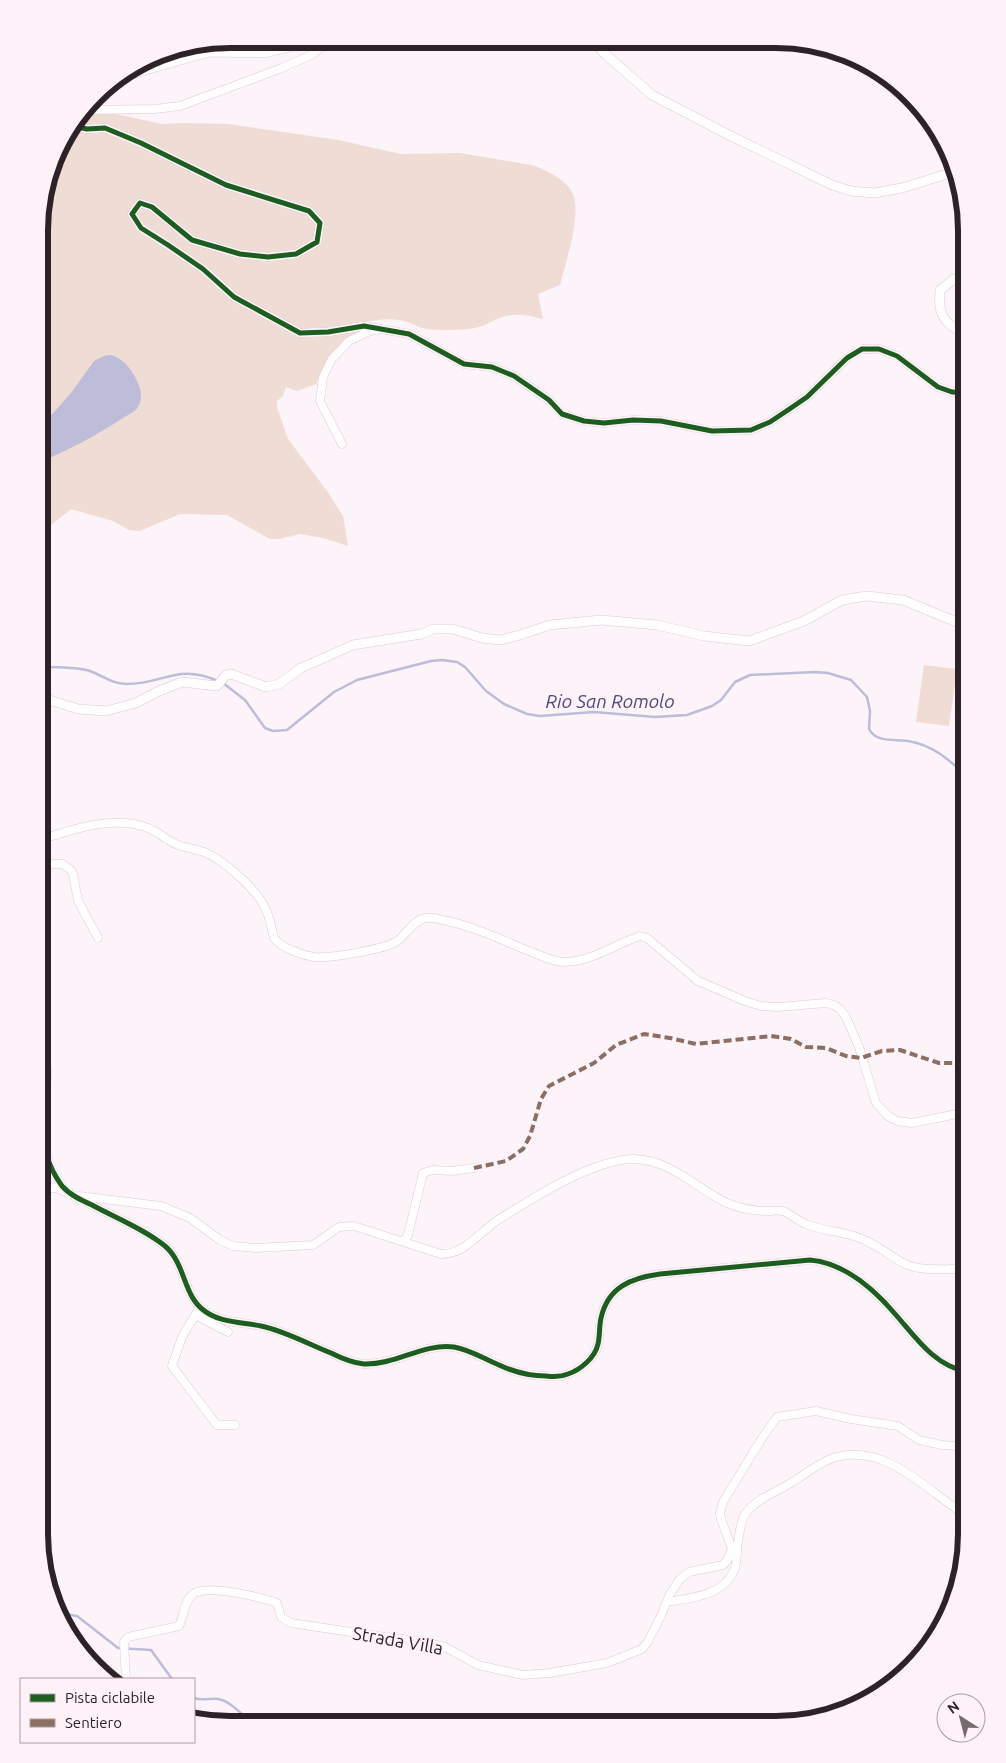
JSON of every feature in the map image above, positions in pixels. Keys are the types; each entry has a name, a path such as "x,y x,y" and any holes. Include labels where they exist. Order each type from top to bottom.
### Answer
{"street":[{"path":"139,72 209,52 265,53 286,48"},
{"path":"93,110 155,110 180,106 282,68 313,54 321,48"},
{"path":"599,48 658,98 832,185 851,191 874,193 902,188 950,174"},
{"path":"79,127 87,129 105,128 141,143 226,185 309,211 320,223 317,242 296,254 268,257 240,254 192,240 152,207 140,203 132,214 140,228 203,269 234,297 300,333 328,332 364,326 409,334 464,364 492,367 514,376 549,400 562,414 584,421 604,423 633,420 661,422 712,431 751,430 770,422 788,410 807,396 847,358 862,349 879,349 897,356 938,386 958,392"},
{"path":"958,276 940,290 939,304 943,316 950,325 958,330"},
{"path":"342,444 320,401 323,377 332,359 349,342 372,330 382,329"},
{"path":"48,700 78,709 106,710 136,703 182,682 217,686 226,675 231,674 266,687 279,684 301,668 352,645 421,634 433,630 453,629 482,638 500,640 550,625 601,620 657,625 704,636 749,642 804,621 842,600 867,596 902,600 958,623"},
{"path":"48,837 72,829 89,826 126,824 150,829 179,846 204,852 216,858 257,895 263,903 274,938 278,942 314,957 324,958 375,949 394,943 421,920 426,918 458,923 547,958 564,962 585,958 640,936 647,938 698,981 745,1001 761,1006 778,1008 826,1003 841,1010 859,1047 876,1104 888,1116 897,1121 912,1122 958,1114"},
{"path":"48,864 62,864 71,870 78,901 98,938"},
{"path":"48,1159 62,1186 74,1196 161,1206 190,1218 220,1240 233,1246 256,1248 313,1245 339,1227 354,1226 441,1254 449,1254 464,1248 496,1221 570,1179 616,1162 637,1159 670,1169 728,1204 768,1211 780,1210 798,1221 811,1226 855,1236 876,1244 904,1263 918,1268 958,1268"},
{"path":"404,1241 408,1234 422,1173 433,1170 452,1171 474,1168"},
{"path":"48,1188 56,1188 74,1196 152,1237 166,1248 176,1261 189,1293 195,1302 212,1316 263,1326 349,1361 363,1364 395,1360 433,1347 451,1347 467,1350 517,1372 533,1376 550,1377 566,1375 578,1369 588,1360 598,1346 602,1316 607,1303 615,1291 630,1281 644,1276 660,1274 817,1261 838,1266 865,1284 895,1313 931,1354 950,1367 958,1369"},
{"path":"200,1307 182,1337 172,1366 217,1424 235,1425"},
{"path":"195,1315 228,1332"},
{"path":"667,1602 706,1594 720,1588 728,1580 736,1565 734,1552 720,1513 724,1502 762,1438 777,1417 816,1411 851,1419 898,1426 919,1440 942,1445 958,1445"},
{"path":"734,1552 746,1512 759,1501 779,1491 826,1460 837,1456 870,1456 881,1459 899,1468 958,1510"},
{"name":"Strada Villa","path":"126,1678 124,1642 128,1637 179,1626 188,1599 194,1593 204,1590 249,1595 277,1602 281,1617 291,1623 419,1641 445,1647 478,1665 523,1675 537,1675 607,1663 642,1649 647,1643 673,1588 680,1579 689,1572 722,1565 734,1552"}],"shaded area":[{"path":"89,114 116,114 162,124 228,124 338,140 401,154 460,153 537,167 562,181 572,191 575,217 569,253 560,285 538,294 543,319 524,315 510,315 483,326 447,330 426,329 397,320 366,322 363,332 329,357 316,384 297,391 286,387 283,396 277,401 277,407 288,439 327,491 343,516 348,546 323,538 300,534 270,539 227,515 180,514 140,531 129,530 113,521 71,509 48,527 49,206 61,160 78,128"},
{"path":"924,665 957,669 949,726 916,722"}],"water":[{"path":"110,355 118,358 131,370 141,392 138,407 132,413 93,436 48,458 48,419 71,393 94,361"}],"waterway":[{"name":"Rio San Romolo","path":"223,683 245,700 265,728 273,731 287,730 334,692 357,680 431,661 457,662 465,667 486,691 504,704 527,714 540,716 594,712 655,717 687,715 712,706 721,700 735,682 750,675 828,673 851,680 867,697 870,711 869,729 876,736 886,740 908,741 925,746 947,759 958,768"},
{"name":"Rio San Romolo","path":"48,667 90,671 122,684 140,683 181,674 204,676 218,681"},
{"path":"66,1614 77,1616 118,1648 151,1650 171,1678"},
{"path":"195,1698 223,1700 244,1716"}],"marked path":[{"path":"474,1168 506,1161 523,1149 530,1136 541,1099 549,1086 594,1063 616,1045 644,1034 696,1044 771,1036 791,1039 806,1047 826,1048 846,1056 861,1058 882,1051 900,1050 939,1063 958,1062"}],"cycle path":[{"path":"79,127 87,129 105,128 141,143 226,185 309,211 320,223 317,242 296,254 268,257 240,254 192,240 152,207 140,203 132,214 141,228 203,269 234,297 300,333 328,332 364,326 409,334 464,364 492,367 514,376 549,400 562,414 584,421 604,423 633,420 661,421 712,431 751,430 770,422 807,397 847,358 862,349 879,349 897,356 938,387 958,392"},
{"path":"48,1160 57,1179 65,1189 76,1197 139,1229 165,1246 177,1261 191,1295 208,1314 230,1321 279,1331 343,1358 364,1364 387,1361 431,1348 454,1347 472,1352 516,1372 534,1375 565,1375 582,1366 594,1354 598,1344 600,1321 604,1307 615,1292 630,1282 660,1274 810,1260 835,1266 858,1279 887,1305 927,1350 945,1364 958,1370"}]}
